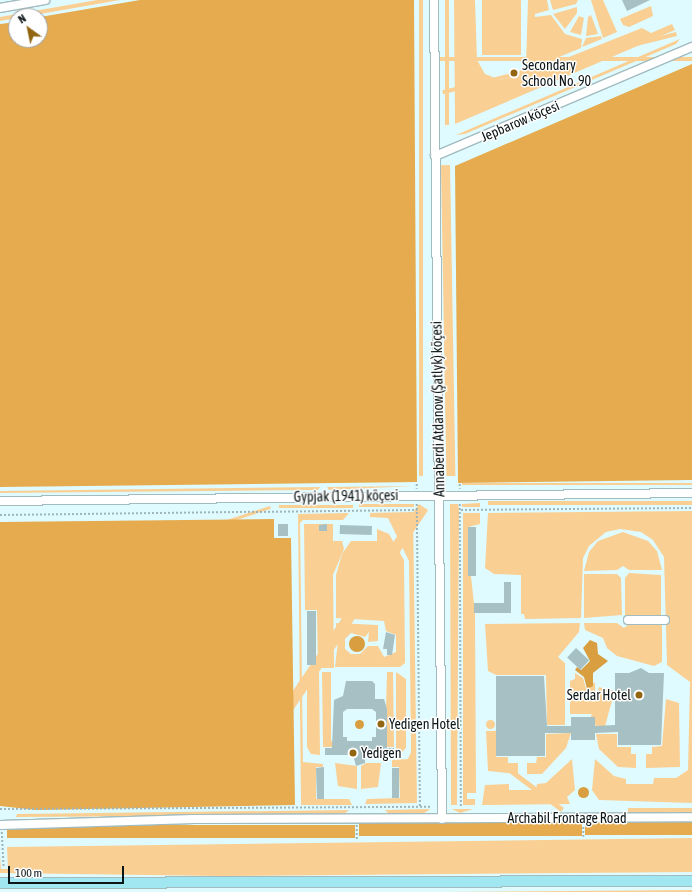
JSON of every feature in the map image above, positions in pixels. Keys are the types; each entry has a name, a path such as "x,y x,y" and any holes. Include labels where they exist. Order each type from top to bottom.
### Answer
{"main road":[{"path":"0,883 692,881"}],"street":[{"path":"0,8 45,0"},
{"name":"Annaberdi Atdanow (Şatlyk) köçesi","path":"434,0 442,818"},
{"name":"Jepbarow köçesi","path":"435,156 692,47"},
{"name":"Gypjak (1941) köçesi","path":"0,501 692,492"},
{"path":"628,620 665,620"},
{"name":"Archabil Frontage Road","path":"1,825 194,819 692,817"}],"path":[{"path":"417,484 417,489"},
{"path":"460,484 460,489"},
{"path":"417,504 420,807"},
{"path":"460,504 461,807"},
{"path":"461,510 692,508"},
{"path":"0,515 417,510"},
{"path":"0,809 430,807"},
{"path":"583,818 583,837"},
{"path":"357,819 357,840"},
{"path":"1,825 4,868"}],"shaded area":[{"path":"97,0 120,0 48,13 48,9"},
{"path":"140,0 414,0 417,482 0,487 0,24 8,23 8,48 48,48 48,16"},
{"path":"419,0 423,0 423,476 419,476"},
{"path":"445,0 449,0 449,125 445,125"},
{"path":"454,0 475,0 477,60 485,74 500,80 516,76 526,64 528,0 547,0 549,10 535,14 535,17 551,15 565,34 582,39 581,48 532,68 531,72 642,28 651,33 672,24 675,30 455,124"},
{"path":"482,0 521,0 521,55 482,55"},
{"path":"550,0 578,0 576,4 553,10"},
{"path":"591,0 603,0 617,32 603,38"},
{"path":"651,6 653,16 629,27 623,25 620,19"},
{"path":"577,7 577,13 565,29 553,14"},
{"path":"591,15 598,34 586,36 588,17"},
{"path":"8,16 8,20 0,21 0,17"},
{"path":"579,16 584,18 581,35 570,32"},
{"path":"676,32 677,36 443,94 442,90"},
{"path":"601,36 602,39 582,47 586,38"},
{"path":"680,39 676,44 465,134 456,135"},
{"path":"435,57 692,57 692,61 435,61"},
{"path":"692,64 692,480 458,483 455,166"},
{"path":"441,165 450,165 455,476 446,476"},
{"path":"462,483 692,483 692,485 462,485"},
{"path":"413,486 329,490 327,487"},
{"path":"320,487 318,490 0,493 0,491"},
{"path":"488,501 692,501 692,505 488,505"},
{"path":"480,503 480,507 462,507 462,504"},
{"path":"359,504 414,504 414,507 359,507"},
{"path":"419,504 428,510 260,759 251,753"},
{"path":"450,504 458,504 459,510 457,805 451,805"},
{"path":"279,505 353,505 353,508 279,508"},
{"path":"270,506 271,509 14,592 13,589"},
{"path":"692,511 692,803 599,800 592,790 595,759 614,776 626,779 626,784 653,784 654,778 676,778 688,770 690,682 667,665 664,557 653,540 641,532 620,529 606,532 589,546 583,558 581,618 525,619 524,614 521,614 521,575 494,574 485,568 488,513"},
{"path":"413,512 417,803 365,804 367,799 400,798 399,767 392,767 392,760 408,759 411,752 409,561 388,518 370,517 370,513"},
{"path":"349,513 343,520 303,520 300,523 303,762 323,764 323,767 316,767 316,799 349,799 352,805 301,805 298,514"},
{"path":"463,513 480,513 480,524 468,527 468,576 471,576 475,613 476,793 467,793 467,799 475,799 475,805 463,805"},
{"path":"274,519 274,538 291,538 295,805 36,810 0,806 0,522"},
{"path":"304,524 333,524 333,541 342,541 344,549 333,575 334,668 318,668 317,610 305,610"},
{"path":"377,529 389,534 404,560 405,663 400,667 335,667 339,633 336,633 336,623 378,625 378,641 368,642 369,632 365,637 351,633 345,639 345,649 351,654 360,654 368,646 378,646 384,657 396,652 396,635 386,631 384,621 336,618 336,575 342,554 351,541 377,541"},
{"path":"623,532 648,541 657,551 662,570 629,570 623,566 617,570 584,571 589,552 598,541"},
{"path":"629,573 661,575 661,617 625,615 625,578"},
{"path":"584,574 617,574 621,578 622,615 584,618"},
{"path":"580,623 579,632 558,657 565,663 565,725 547,725 546,675 496,675 488,671 485,624"},
{"path":"584,623 617,623 624,628 629,624 662,623 662,662 654,666 617,656 607,648 603,638 585,630"},
{"path":"354,636 360,636 365,641 363,650 360,652 354,652 349,647 349,641"},
{"path":"590,640 597,643 598,654 608,661 593,673 593,686 587,689 584,677 575,670 577,667 581,670 590,661 583,648"},
{"path":"313,672 319,672 320,755 311,754 307,747 307,678"},
{"path":"322,672 331,672 331,740 337,747 323,747"},
{"path":"387,672 393,672 394,747 385,747"},
{"path":"396,672 406,679 406,748 400,754 396,754"},
{"path":"575,673 583,678 586,689 595,682 596,714 570,714 570,681 575,679"},
{"path":"599,687 614,691 605,728 589,724"},
{"path":"666,699 679,703 680,767 646,768 646,754 652,754 652,747 662,746"},
{"path":"357,720 361,720 363,724 361,728 357,728 355,726 355,722"},
{"path":"488,720 492,720 494,724 492,728 488,728 486,726 486,722"},
{"path":"486,731 496,731 496,757 508,757 508,763 518,763 518,774 488,771"},
{"path":"571,733 566,748 542,774 527,774 527,763 536,763 537,757 546,757 546,734"},
{"path":"596,734 617,734 617,747 631,747 631,754 636,754 636,768 618,767 599,749"},
{"path":"572,759 575,790 567,797 570,804 482,805 485,785 509,784 509,790 536,790 537,784 546,783"},
{"path":"501,760 564,808 561,812 498,764"},
{"path":"335,763 357,766 357,789 338,786"},
{"path":"366,763 381,763 378,787 361,789 361,766"},
{"path":"583,786 587,788 589,792 587,796 583,798 579,796 577,792 579,788"},
{"path":"628,808 692,808 692,812 628,813"},
{"path":"430,809 423,814 390,815 385,810"},
{"path":"452,809 473,809 460,813"},
{"path":"349,810 343,815 16,817 17,814"},
{"path":"585,822 692,822 692,835 585,835"},
{"path":"359,823 582,823 582,836 359,836"},
{"path":"7,825 355,825 355,838 7,838"},
{"path":"692,838 692,872 221,876 0,873 0,856 1,869 8,869 7,847"},
{"path":"692,890 692,892 440,892"}],"building":[{"path":"622,0 650,0 627,11"},
{"path":"278,524 288,524 288,536 278,536"},
{"path":"327,524 327,531 319,531 319,525"},
{"path":"340,525 372,526 372,535 340,534"},
{"path":"468,527 476,527 476,576 468,576"},
{"path":"504,582 511,582 511,613 474,613 474,603 504,603"},
{"path":"307,611 316,611 316,665 307,665"},
{"path":"386,632 395,635 392,655 387,655 387,649 383,649"},
{"path":"576,648 589,660 580,670 567,658"},
{"name":"Serdar Hotel","path":"641,668 649,673 664,673 661,745 618,745 618,732 595,733 595,740 571,740 571,733 545,733 545,756 496,756 496,676 544,676 547,726 571,726 571,717 595,717 595,726 615,725 615,673 629,673"},
{"name":"Yedigen Hotel","path":"346,681 372,681 375,684 375,699 384,699 387,709 387,748 394,748 394,754 365,755 365,763 356,766 353,755 325,755 325,748 332,748 334,700 343,696","holes":["347,709 372,709 376,712 376,737 372,737 372,741 347,741 347,737 343,737 343,712"]},
{"path":"324,767 324,799 317,799 316,768"},
{"path":"392,768 399,768 399,798 392,798"}],"place":[{"name":"Secondary School No. 90","path":"514,73"},
{"name":"Serdar Hotel","path":"639,695"},
{"name":"Yedigen Hotel","path":"381,724"},
{"name":"Yedigen","path":"353,753"}]}
